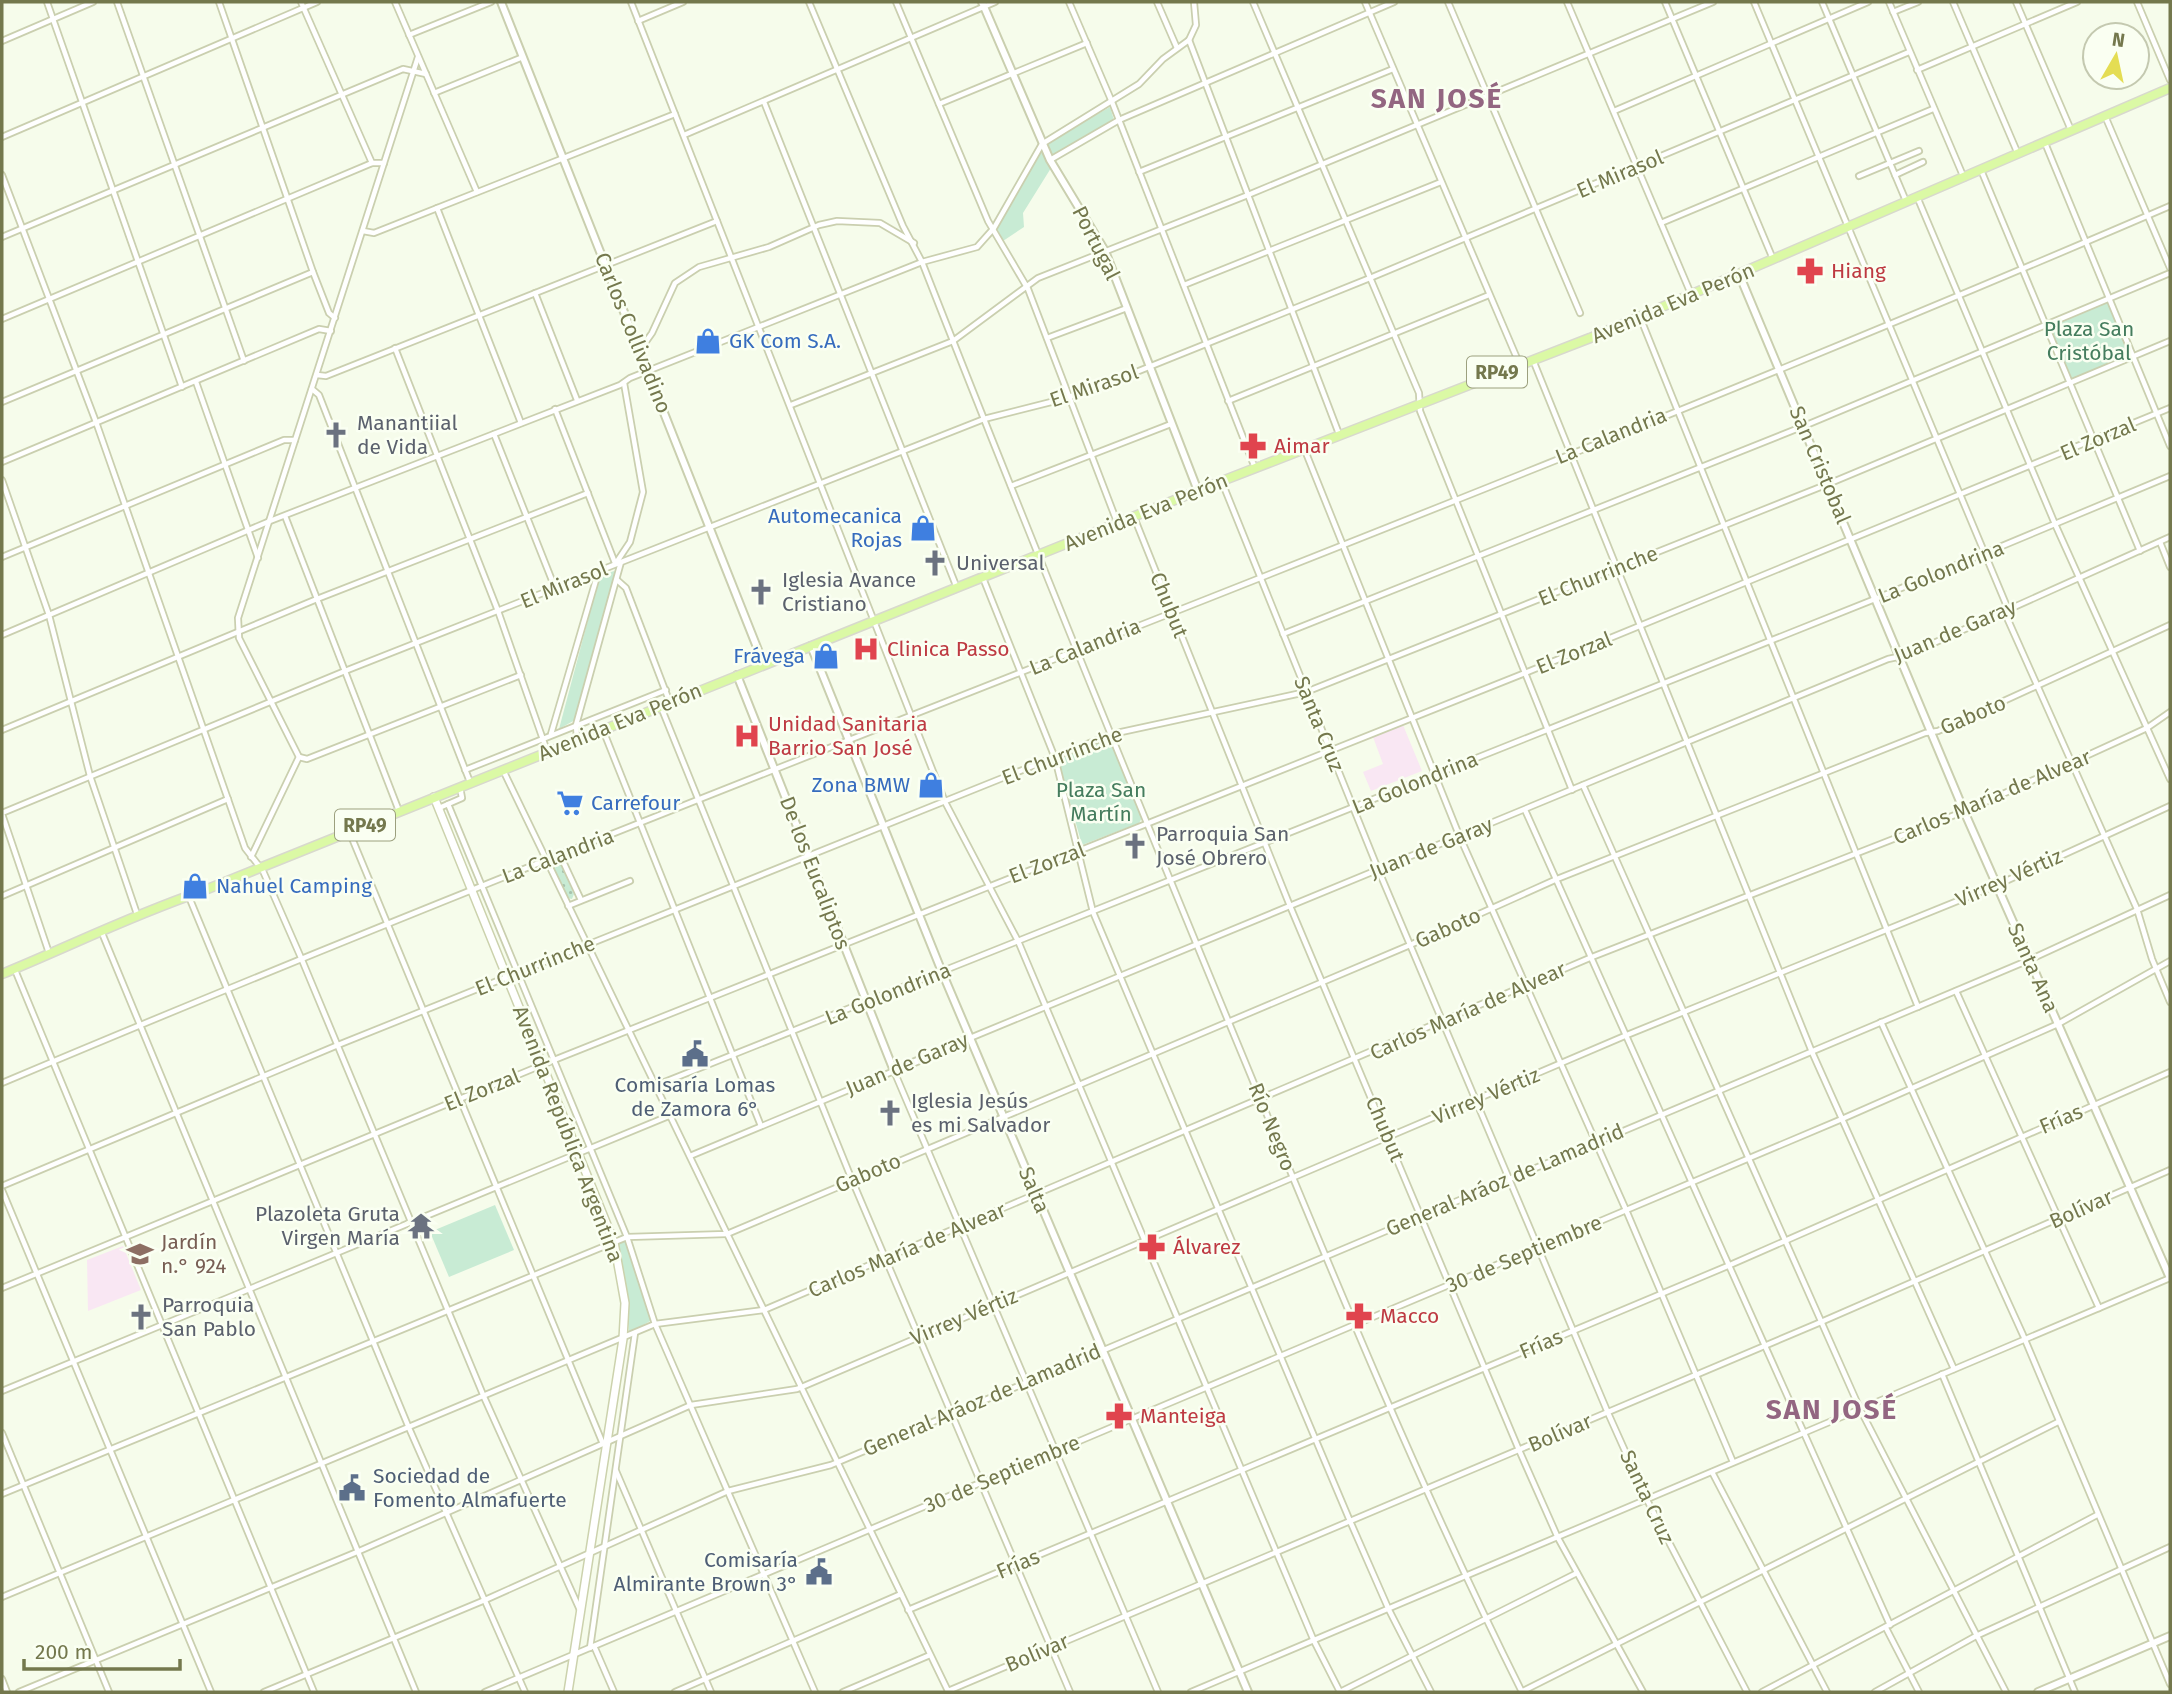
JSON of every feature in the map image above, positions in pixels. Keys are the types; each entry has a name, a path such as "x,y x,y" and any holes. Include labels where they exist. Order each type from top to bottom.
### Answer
{"main road":[{"name":"Avenida Eva Perón","path":"2,974 102,933 137,914 189,896 1339,434 1640,316 1907,204 2170,88"},
{"name":"Avenida República Argentina","path":"434,797 614,1242 625,1303 624,1339 605,1443 568,1692"}],"street":[{"path":"47,2 182,387"},
{"path":"2,41 93,2"},
{"path":"117,2 244,361"},
{"path":"219,2 313,272 329,313 335,317"},
{"path":"2,137 303,5 317,2"},
{"path":"395,2 477,192"},
{"path":"409,35 491,2"},
{"name":"Carlos Collivadino","path":"501,2 764,664"},
{"path":"631,2 945,802 1018,941 1276,1553 1314,1641 1340,1692 1577,1573"},
{"path":"638,21 683,2"},
{"name":"Río Negro","path":"809,2 903,226 922,262 1010,486 1293,1178 1464,1578 1521,1692"},
{"path":"895,2 988,221 1026,284 1118,523"},
{"path":"684,135 911,38 983,4 995,2"},
{"path":"1069,2 1112,102 1255,468"},
{"path":"1157,2 1177,48"},
{"path":"2,635 270,521 624,383 841,294 922,262 973,249 994,228 1042,144 1143,82 1177,48 1189,40 1196,25 1194,2"},
{"path":"1253,2 1419,393 1419,403 1455,499 1572,790"},
{"path":"1365,2 1519,363"},
{"path":"1049,160 1119,120 1394,2"},
{"path":"1448,2 1580,313"},
{"path":"1567,2 1691,295"},
{"path":"1665,2 1774,260"},
{"path":"791,405 953,341 1026,284 1488,97 1713,2"},
{"path":"1754,2 1985,553 2006,610 2137,909 2155,968 2170,1002"},
{"path":"1822,2 1907,204"},
{"path":"1614,111 1868,2"},
{"path":"1889,2 1964,178"},
{"path":"1893,12 1917,2"},
{"path":"1953,2 2018,154"},
{"path":"2016,2 2071,131"},
{"path":"1917,70 2077,2"},
{"path":"2137,2 2170,80"},
{"name":"Portugal","path":"983,4 1049,160 1105,251 1198,491"},
{"path":"303,5 372,163"},
{"path":"1189,40 1339,434"},
{"path":"939,104 1087,43"},
{"name":"El Mirasol","path":"2,814 345,671 984,419 1070,397 1150,366 1370,278 1909,52"},
{"path":"418,57 238,618 237,633 299,757 307,760 521,675"},
{"path":"434,93 523,57"},
{"path":"2,237 403,69 426,74"},
{"path":"1139,172 1394,69"},
{"path":"764,102 957,588"},
{"path":"1661,223 1933,109"},
{"path":"363,231 374,233 675,114"},
{"path":"1283,634 1912,382 2170,270 2105,116"},
{"path":"2045,143 2170,446"},
{"path":"1859,176 1919,151"},
{"path":"1895,175 1923,162"},
{"path":"2,319 372,163 384,163"},
{"path":"1981,170 2140,551"},
{"path":"2,175 96,422 245,848 259,867 303,960 413,1220 484,1397 559,1568 581,1611"},
{"path":"1184,285 1441,182"},
{"path":"1918,199 2055,524 2170,779"},
{"name":"La Calandria","path":"2,1083 482,885 775,771 1779,370 2170,206"},
{"path":"437,208 521,423"},
{"path":"640,350 652,333 677,280 699,267 769,247 836,221 866,220 886,226 905,240 914,243"},
{"path":"317,375 326,376 717,221"},
{"path":"2,401 313,272"},
{"name":"San Cristobal","path":"1739,274 1899,656"},
{"path":"535,293 577,400"},
{"path":"1228,401 1394,336 1489,295"},
{"path":"1047,338 1127,308"},
{"path":"1640,316 1791,699 1918,1007"},
{"path":"2,462 319,329 331,331"},
{"name":"El Churrinche","path":"2,1188 338,1045 1112,734 1306,692 1828,484 2170,341"},
{"path":"396,348 498,611 547,751"},
{"path":"1532,359 1812,1052 1954,1369"},
{"path":"196,382 258,558"},
{"path":"577,739 576,725 617,580 618,563 630,542 643,492 624,383"},
{"path":"312,389 318,395 470,782"},
{"name":"El Zorzal","path":"2,1288 554,1060 1411,716 1525,673 1852,541 2170,408"},
{"path":"555,409 587,493 618,563"},
{"path":"1010,486 1171,424"},
{"path":"495,434 555,588"},
{"path":"2,557 284,440 295,440"},
{"path":"1304,448 1459,835 1626,1210 1733,1462"},
{"name":"La Golondrina","path":"657,1085 1875,599 2170,476"},
{"path":"2,480 49,615 90,776 137,914"},
{"name":"Santa Cruz","path":"1222,481 1378,869 1608,1413 1697,1601 1747,1692"},
{"path":"2,730 317,599 587,493"},
{"path":"285,516 399,811"},
{"name":"Chubut","path":"1134,517 1290,906 1520,1450 1559,1538 1643,1692"},
{"name":"Juan de Garay","path":"690,1156 1459,835 1899,656 2170,537"},
{"path":"2160,542 2170,567"},
{"path":"551,734 598,572"},
{"path":"983,578 1055,758 1093,912 1350,1521 1389,1609 1431,1692"},
{"path":"617,580 626,588 670,703"},
{"name":"Gaboto","path":"727,1234 1410,945 1557,879 1932,732 2039,687 2170,625"},
{"name":"Salta","path":"811,646 942,972 1248,1692"},
{"name":"Santa Ana","path":"1899,656 1964,811 2170,1278"},
{"name":"De los Eucaliptos","path":"737,675 894,1070"},
{"path":"466,769 666,690"},
{"path":"661,706 852,1180 1069,1692"},
{"name":"Carlos María de Alvear","path":"2,1597 655,1324 764,1310 1443,1023 1592,957 1964,811 2147,728 2170,712"},
{"path":"603,729 761,1126"},
{"path":"251,857 299,757"},
{"path":"502,769 948,1692"},
{"path":"1583,785 1860,1409 1951,1591 2006,1692"},
{"path":"439,808 462,798 460,786"},
{"path":"2,896 228,799"},
{"name":"Avenida República Argentina","path":"448,804 627,1237 655,1324 815,1692"},
{"name":"Virrey Vértiz","path":"19,1692 357,1552 691,1405 802,1387 1627,1035 1997,885 2170,806"},
{"path":"1525,810 1919,1692"},
{"path":"2,814 50,954"},
{"path":"349,831 566,1361 605,1443"},
{"path":"560,855 581,900"},
{"path":"568,906 630,881"},
{"name":"General Aráoz de Lamadrid","path":"264,1692 559,1568 728,1491 837,1462 2029,960 2170,895"},
{"path":"189,896 409,1428 525,1692"},
{"path":"102,933 416,1692"},
{"name":"30 de Septiembre","path":"485,1692 1842,1119 2058,1024 2170,961"},
{"path":"15,969 314,1692"},
{"path":"1956,991 2099,1308"},
{"path":"1881,1022 1986,1251 2170,1684"},
{"path":"894,1070 1158,1692"},
{"name":"Frías","path":"908,1610 1730,1265 2170,1072"},
{"path":"2,1391 671,1115"},
{"name":"Bolívar","path":"948,1692 1916,1282 2170,1170"},
{"path":"2,1188 211,1692"},
{"path":"2,1494 627,1237 727,1234"},
{"path":"1191,1692 2170,1278"},
{"path":"614,1692 592,1647 635,1333"},
{"path":"1942,1374 2075,1692"},
{"path":"1521,1692 1697,1601 2058,1422"},
{"path":"2,1433 109,1692"},
{"path":"615,1470 711,1692"},
{"path":"1713,1472 1827,1692"},
{"path":"1762,1692 2097,1515"},
{"path":"1875,1692 1976,1636 2170,1547"},
{"path":"675,1692 901,1594"},
{"path":"2038,1692 2170,1636"},
{"path":"844,1692 930,1655"},
{"path":"2,1679 7,1692"}],"shaded area":[{"path":"1403,725 1422,771 1371,791 1363,772 1383,764 1373,737"},
{"path":"123,1246 141,1290 88,1311 87,1260"}],"green space":[{"path":"1110,107 1114,120 1052,156 1048,142"},
{"path":"1041,150 1051,168 1023,213 1024,227 1003,241 997,228"},
{"name":"Plaza San Cristóbal","path":"2108,299 2133,356 2069,383 2045,326"},
{"path":"614,571 616,574 575,720 559,729 597,586 603,575"},
{"name":"Plaza San Martín","path":"1105,741 1111,743 1142,818 1139,823 1082,845 1059,763 1062,758"},
{"path":"555,860 560,862 574,894 572,899 567,898 552,866"},
{"path":"495,1205 514,1250 449,1277 430,1232"},
{"path":"626,1240 652,1320 629,1333 625,1284 617,1243"}],"place":[{"name":"Hiang","path":"1810,271"},
{"name":"GK Com S.A.","path":"708,341"},
{"name":"Manantiial de Vida","path":"336,435"},
{"name":"Aimar","path":"1253,446"},
{"name":"Automecanica Rojas","path":"923,528"},
{"name":"Universal","path":"935,563"},
{"name":"Iglesia Avance Cristiano","path":"761,592"},
{"name":"Clinica Passo","path":"866,649"},
{"name":"Frávega","path":"826,656"},
{"name":"Unidad Sanitaria Barrio San José","path":"747,736"},
{"name":"Zona BMW","path":"931,785"},
{"name":"Carrefour","path":"570,803"},
{"name":"Parroquia San José Obrero","path":"1135,846"},
{"name":"Nahuel Camping","path":"195,886"},
{"name":"Comisaría Lomas de Zamora 6°","path":"695,1054"},
{"name":"Iglesia Jesús es mi Salvador","path":"890,1113"},
{"name":"Plazoleta Gruta Virgen María","path":"421,1226"},
{"name":"Álvarez","path":"1152,1247"},
{"name":"Jardín n.° 924","path":"140,1254"},
{"name":"Macco","path":"1359,1316"},
{"name":"Parroquia San Pablo","path":"141,1317"},
{"name":"Manteiga","path":"1119,1416"},
{"name":"Sociedad de Fomento Almafuerte","path":"352,1488"},
{"name":"Comisaría Almirante Brown 3°","path":"819,1572"}],"district":[{"name":"SAN JOSÉ","path":"1437,98"},
{"name":"SAN JOSÉ","path":"1832,1409"}]}
